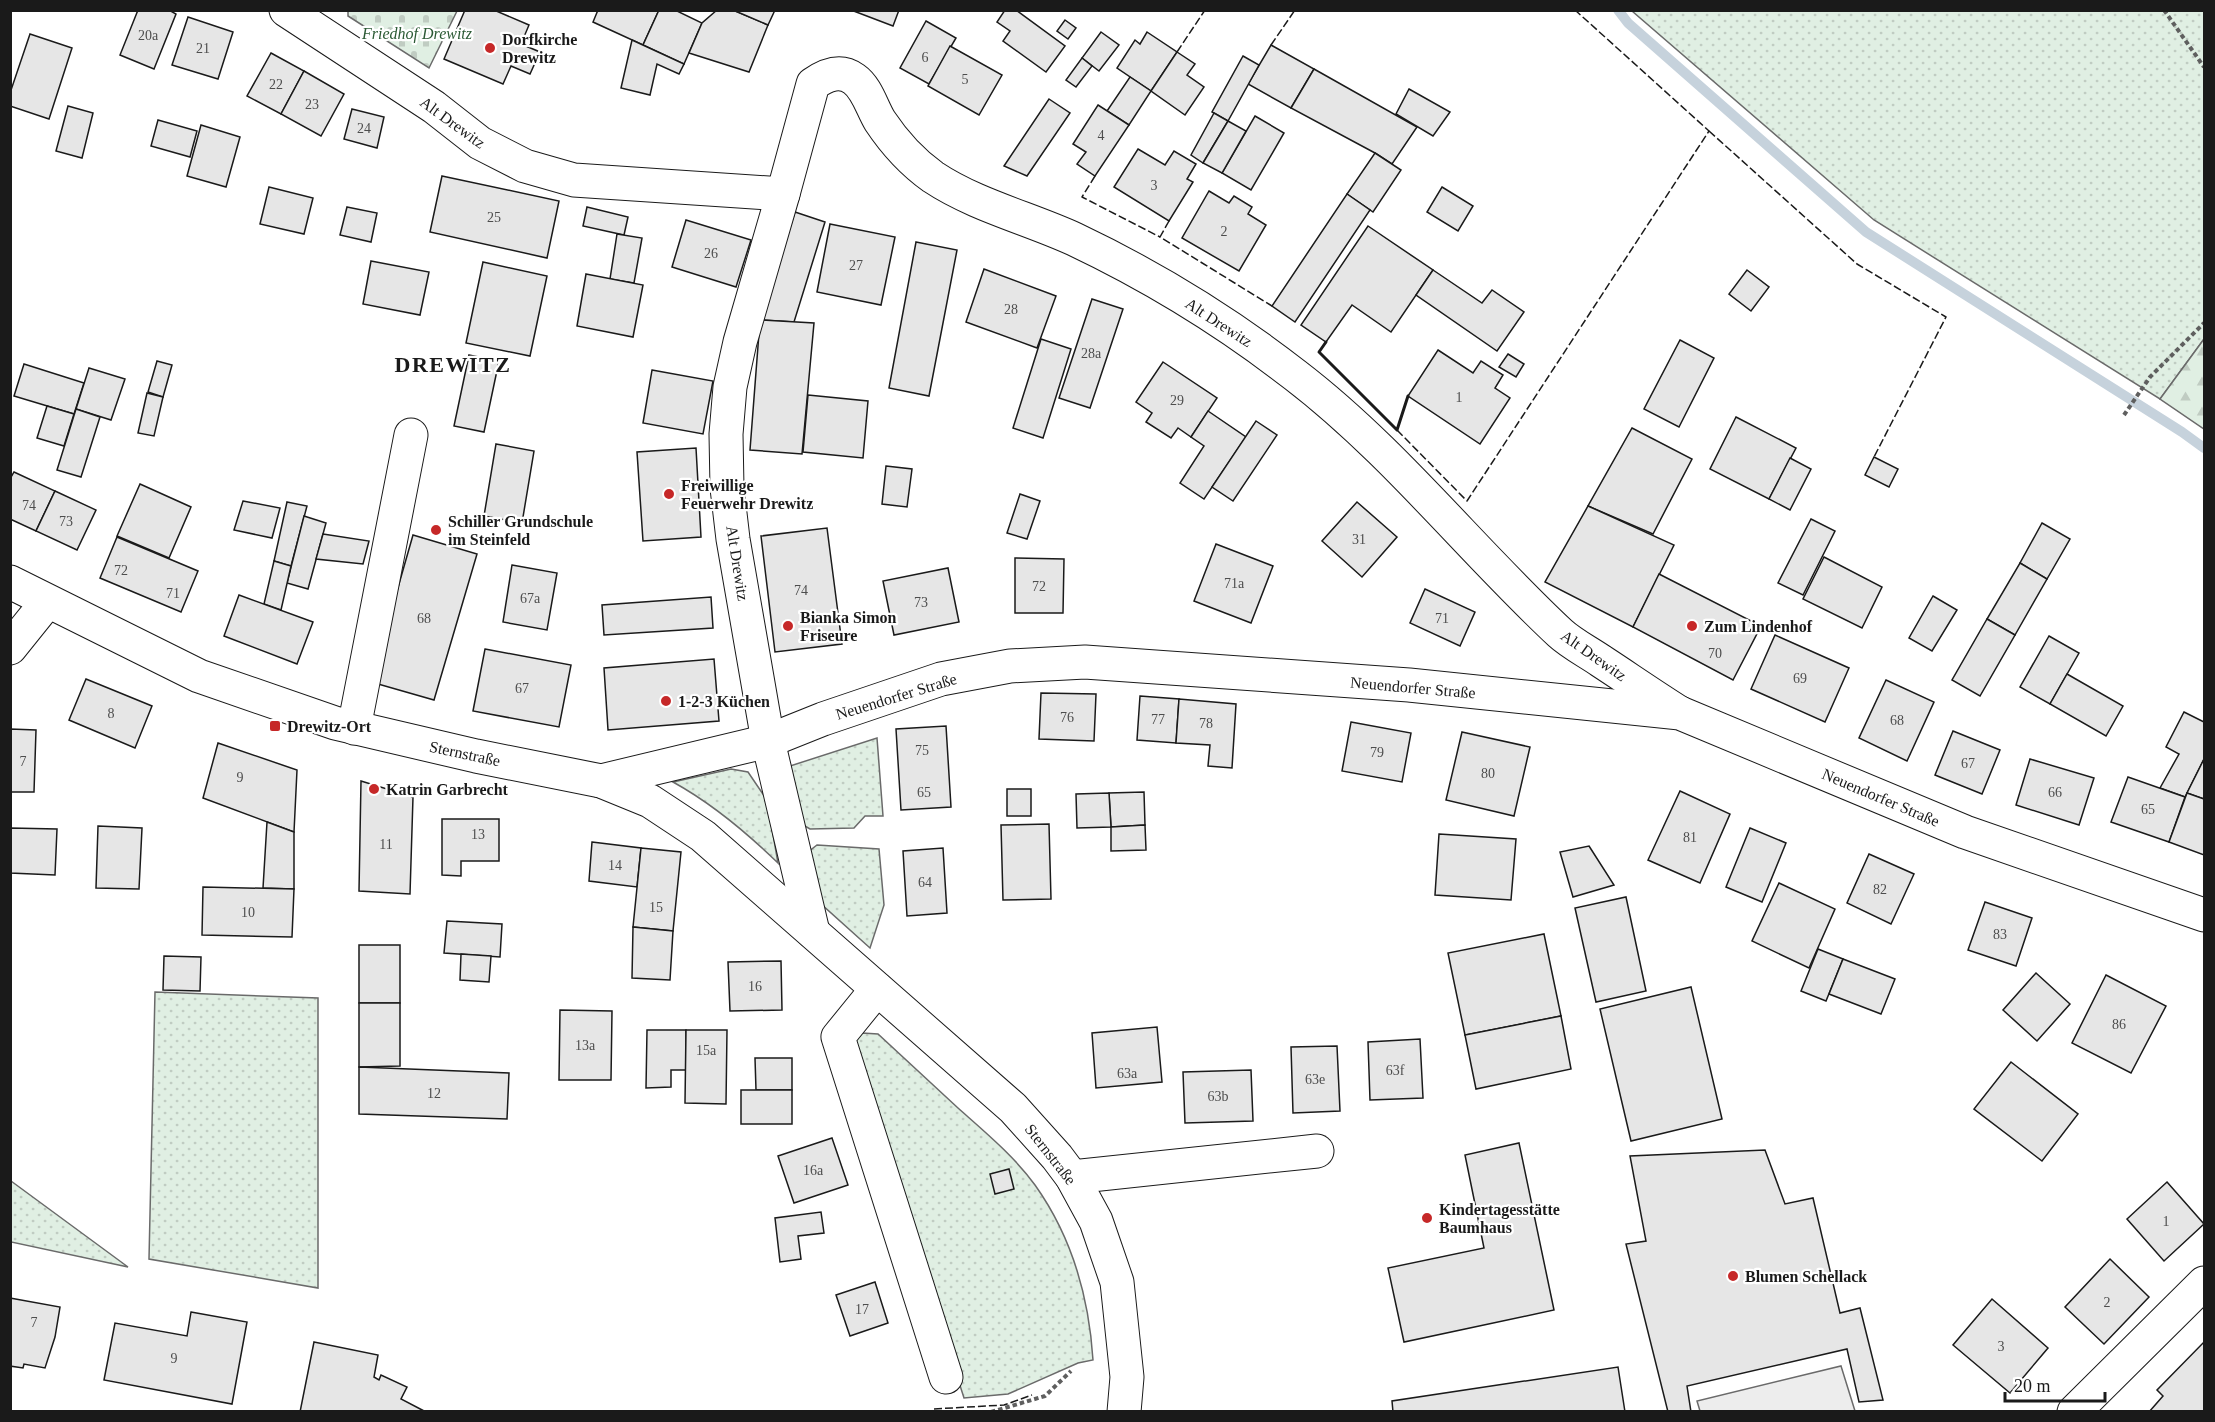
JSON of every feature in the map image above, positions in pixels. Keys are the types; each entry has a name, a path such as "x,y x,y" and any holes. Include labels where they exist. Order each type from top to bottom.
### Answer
{"street":[{"name":"Alt Drewitz","path":"286,10 434,107 480,143 525,166 574,180 783,194"},
{"name":"Alt Drewitz","path":"813,932 768,741 733,539 727,488 726,434 730,387 740,342 813,84 826,75 840,74 854,79 899,146 918,166 935,178 974,198 1075,239 1133,269 1226,325 1297,376 1369,438 1562,636 1680,713"},
{"path":"354,728 411,435"},
{"name":"Sternstraße","path":"10,582 199,676 282,706 354,728 601,781 650,801 704,836 1013,1108 1058,1157 1072,1177 1095,1221 1117,1282 1127,1377 1124,1412"},
{"path":"10,648 47,602"},
{"name":"Neuendorfer Straße","path":"601,781 768,741 824,719 942,679 1010,666 1085,662 1409,685 1680,713 1965,832 2205,915"},
{"path":"877,989 838,1037 946,1377"},
{"path":"1072,1177 1317,1151"},
{"path":"2074,1412 2205,1283"}],"path":[{"path":"2164,10 2205,67"},
{"path":"2124,416 2150,377 2205,323"},
{"path":"991,1412 1045,1395 1071,1371"}],"green space":[{"name":"Friedhof Drewitz","path":"348,10 457,11 429,68 348,16"},
{"path":"1632,11 2204,11 2204,339 2160,399 1874,220"},
{"path":"2204,339 2204,429 2160,399"},
{"path":"877,738 883,816 865,816 854,828 810,829 798,822 787,767"},
{"path":"731,769 748,772 767,800 778,863 728,819 673,782"},
{"path":"817,845 879,849 884,905 870,948 820,903 808,852"},
{"path":"155,992 318,998 318,1288 149,1259"},
{"path":"862,1033 878,1034 999,1145 1035,1185 1059,1225 1076,1268 1083,1291 1093,1360 1078,1363 1008,1394 964,1398 850,1041"},
{"path":"11,1181 128,1267 11,1242"}],"shaded area":[{"path":"1841,1366 1855,1411 1700,1411 1697,1401"}],"building":[{"path":"138,10 169,10 176,14 154,69 120,55"},
{"name":"Dorfkirche Drewitz","path":"465,10 494,10 529,25 521,44 540,52 530,74 511,66 503,84 444,59"},
{"path":"598,10 659,10 643,45 593,22"},
{"path":"659,10 675,10 702,23 684,64 643,45"},
{"path":"717,10 733,10 768,25 749,72 689,53 702,23"},
{"path":"733,10 775,10 768,25"},
{"path":"851,10 899,10 893,26"},
{"path":"1005,10 1016,10 1065,46 1046,72 1003,41 1010,31 997,22"},
{"path":"188,17 233,32 218,79 172,65"},
{"path":"1065,20 1076,28 1068,39 1057,31"},
{"path":"926,21 956,38 929,84 900,68"},
{"path":"1101,32 1119,45 1099,71 1082,58"},
{"path":"1147,32 1177,52 1151,91 1117,68 1135,40 1140,44"},
{"path":"30,34 72,48 49,119 10,106 10,93"},
{"path":"632,40 684,64 679,74 657,64 650,95 621,88"},
{"path":"1271,45 1314,69 1291,108 1248,84"},
{"path":"950,46 1002,75 979,115 928,86"},
{"path":"1177,52 1195,64 1187,75 1204,87 1185,115 1151,91"},
{"path":"271,53 304,71 281,114 247,96"},
{"path":"1243,56 1259,65 1228,121 1212,112"},
{"path":"1082,58 1092,66 1076,87 1066,80"},
{"path":"1314,69 1417,127 1392,164 1291,108"},
{"path":"304,71 344,94 321,136 281,114"},
{"path":"1130,77 1151,91 1129,125 1107,111"},
{"path":"1409,89 1450,112 1433,136 1396,114"},
{"path":"1049,99 1070,113 1027,176 1004,166"},
{"path":"1098,105 1129,125 1095,176 1077,164 1086,152 1073,144"},
{"path":"68,106 93,113 82,158 56,151"},
{"path":"352,109 384,117 377,148 344,139"},
{"path":"1214,113 1228,121 1203,163 1191,155"},
{"path":"1255,116 1284,133 1251,190 1222,173"},
{"path":"158,120 197,131 190,157 151,146"},
{"path":"1228,121 1246,131 1222,173 1203,163"},
{"path":"201,125 240,137 226,187 187,176"},
{"path":"1138,149 1165,165 1174,151 1196,164 1187,179 1193,182 1169,221 1114,187"},
{"path":"1375,153 1401,170 1373,212 1347,194"},
{"path":"442,176 559,201 547,258 430,232"},
{"path":"269,187 313,198 304,234 260,224"},
{"path":"1442,187 1473,206 1458,231 1427,212"},
{"path":"1209,191 1229,203 1234,196 1252,207 1248,214 1266,225 1239,271 1182,238"},
{"path":"1347,194 1370,210 1295,322 1272,306"},
{"path":"347,207 377,213 371,242 340,235"},
{"path":"587,207 628,217 624,235 583,226"},
{"path":"795,212 825,222 794,322 760,320"},
{"path":"686,220 751,240 736,287 672,267"},
{"path":"830,224 895,237 881,305 817,292"},
{"path":"1368,226 1433,270 1391,332 1352,305 1326,342 1301,325"},
{"path":"617,234 642,238 634,283 610,279"},
{"path":"916,242 957,250 929,396 889,388"},
{"path":"371,261 429,272 420,315 363,304"},
{"path":"483,262 547,276 530,356 466,343"},
{"path":"984,269 1056,296 1037,348 966,322"},
{"path":"1433,270 1482,303 1492,290 1524,312 1497,351 1416,295"},
{"path":"1747,270 1769,287 1751,311 1729,294"},
{"path":"586,274 643,285 633,337 577,326"},
{"path":"1092,299 1123,309 1090,408 1059,398"},
{"path":"760,320 814,323 802,454 750,450"},
{"path":"1041,339 1071,349 1043,438 1013,428"},
{"path":"1680,340 1714,358 1679,427 1644,409"},
{"path":"1438,350 1473,373 1481,361 1503,375 1495,388 1510,398 1480,444 1408,396"},
{"path":"1508,354 1524,364 1516,377 1499,367"},
{"path":"469,355 499,361 484,432 454,426"},
{"path":"157,361 172,365 163,397 148,392"},
{"path":"1163,362 1217,398 1191,437 1178,428 1171,438 1146,422 1152,413 1136,402"},
{"path":"24,364 84,383 74,414 14,396"},
{"path":"89,368 125,379 111,420 76,409"},
{"path":"652,370 713,381 703,434 643,423"},
{"path":"147,393 163,397 154,436 138,433"},
{"path":"808,395 868,401 863,458 803,452"},
{"path":"47,406 74,414 64,446 37,438"},
{"path":"76,409 100,417 81,477 57,470"},
{"path":"1208,411 1246,437 1204,499 1180,483 1204,446 1191,437"},
{"path":"1736,417 1796,448 1769,499 1710,469"},
{"path":"1256,421 1277,435 1233,501 1212,487"},
{"path":"1632,428 1692,459 1653,534 1588,506"},
{"path":"496,444 534,451 522,523 484,516"},
{"name":"Freiwillige Feuerwehr Drewitz","path":"696,448 701,537 643,541 637,452"},
{"path":"1874,457 1898,469 1889,487 1865,475"},
{"path":"1790,458 1811,469 1790,510 1769,499"},
{"path":"886,466 912,469 907,507 882,504"},
{"path":"14,472 55,491 36,531 10,519 10,479"},
{"path":"140,484 191,507 169,558 117,536"},
{"path":"55,491 96,510 77,550 36,531"},
{"path":"1020,494 1040,501 1027,539 1007,533"},
{"path":"243,501 280,508 272,538 234,530"},
{"path":"287,502 307,506 291,566 274,561"},
{"path":"1357,502 1397,537 1362,577 1322,541"},
{"path":"1588,506 1674,545 1633,627 1545,582"},
{"path":"304,516 326,523 308,589 287,583"},
{"path":"1811,519 1835,531 1803,595 1778,583"},
{"path":"2042,523 2070,539 2047,579 2020,563"},
{"path":"827,528 842,644 775,652 761,536"},
{"path":"323,534 369,541 363,564 316,559"},
{"path":"413,535 477,554 434,700 371,682"},
{"path":"117,537 198,571 181,612 100,578"},
{"path":"1216,544 1273,566 1251,623 1194,601"},
{"path":"1824,557 1882,587 1862,628 1803,599"},
{"path":"1015,558 1064,559 1063,613 1015,613"},
{"path":"274,561 291,566 281,610 264,604"},
{"path":"2020,563 2047,579 2015,635 1987,619"},
{"path":"512,565 557,573 547,630 503,622"},
{"path":"948,568 959,622 894,635 883,581"},
{"path":"1659,574 1761,626 1733,680 1633,627"},
{"path":"1425,589 1475,612 1460,646 1410,623"},
{"path":"239,595 313,622 297,664 224,636"},
{"path":"1933,596 1957,610 1932,651 1909,638"},
{"path":"711,597 713,628 604,635 602,605"},
{"path":"1987,619 2015,635 1980,696 1952,680"},
{"path":"1775,635 1849,668 1825,722 1751,689"},
{"path":"2049,636 2079,653 2050,704 2020,687"},
{"path":"485,649 571,665 559,727 473,711"},
{"path":"714,659 719,721 608,730 604,668"},
{"path":"2067,674 2123,706 2106,736 2050,704"},
{"path":"86,679 152,706 135,748 69,720"},
{"path":"1886,680 1934,702 1907,761 1859,738"},
{"path":"1041,693 1096,694 1094,741 1039,739"},
{"path":"1140,696 1179,699 1176,743 1137,740"},
{"path":"1179,699 1236,704 1232,768 1208,766 1210,745 1176,743"},
{"path":"2184,712 2204,722 2204,759 2185,797 2160,788 2179,754 2166,747"},
{"path":"1351,722 1411,733 1402,782 1342,771"},
{"path":"946,726 951,807 901,810 896,729"},
{"path":"10,729 36,730 34,792 10,792"},
{"path":"1953,731 2000,750 1982,794 1935,775"},
{"path":"1462,732 1530,747 1514,816 1446,800"},
{"path":"218,743 297,770 294,832 203,798"},
{"path":"2030,759 2094,778 2079,825 2016,805"},
{"path":"2204,759 2204,799 2187,793"},
{"path":"2128,777 2185,797 2169,842 2111,822"},
{"path":"361,781 413,797 410,894 359,891"},
{"path":"1007,789 1031,789 1031,816 1007,816"},
{"path":"1680,791 1730,814 1700,883 1648,860"},
{"path":"1144,792 1145,825 1111,827 1109,793"},
{"path":"1109,793 1111,827 1077,828 1076,794"},
{"path":"2187,793 2204,799 2204,855 2169,842"},
{"path":"442,819 499,819 499,861 461,861 461,876 442,875"},
{"path":"267,822 294,832 294,889 263,888"},
{"path":"1049,824 1051,899 1003,900 1001,825"},
{"path":"1145,825 1146,850 1111,851 1111,827"},
{"path":"98,826 142,828 139,889 96,888"},
{"path":"10,828 57,829 55,875 10,873"},
{"path":"1750,828 1786,843 1762,902 1726,887"},
{"path":"1439,834 1516,839 1511,900 1435,895"},
{"path":"592,842 641,848 637,887 589,881"},
{"path":"1589,846 1614,885 1573,897 1560,852"},
{"path":"641,848 681,852 673,931 633,927"},
{"path":"943,848 947,913 907,916 903,851"},
{"path":"1869,854 1914,874 1891,924 1847,903"},
{"path":"1779,883 1835,909 1809,968 1752,941"},
{"path":"203,887 294,889 292,937 202,935"},
{"path":"1626,897 1646,991 1596,1002 1575,908"},
{"path":"1985,902 2032,918 2016,966 1968,950"},
{"path":"447,921 502,924 500,957 444,953"},
{"path":"633,927 673,931 670,980 632,978"},
{"path":"1544,934 1561,1016 1465,1035 1448,953"},
{"path":"359,945 400,945 400,1003 359,1003"},
{"path":"1818,949 1843,959 1826,1001 1801,991"},
{"path":"461,954 491,956 489,982 460,980"},
{"path":"164,956 201,957 200,991 163,990"},
{"path":"1843,959 1895,979 1881,1014 1829,994"},
{"path":"781,961 782,1010 730,1011 728,962"},
{"path":"2036,973 2070,1004 2037,1041 2003,1010"},
{"path":"2106,975 2166,1006 2131,1073 2072,1043"},
{"path":"1691,987 1722,1119 1631,1141 1600,1009"},
{"path":"359,1003 400,1003 400,1066 359,1067"},
{"path":"560,1010 612,1011 611,1080 559,1080"},
{"path":"1561,1016 1571,1069 1476,1089 1465,1035"},
{"path":"1157,1027 1162,1082 1096,1088 1092,1033"},
{"path":"647,1030 686,1030 686,1070 671,1070 671,1087 646,1088"},
{"path":"686,1030 727,1030 726,1104 685,1103"},
{"path":"1420,1039 1423,1098 1370,1100 1368,1042"},
{"path":"1337,1046 1340,1111 1293,1113 1291,1047"},
{"path":"755,1058 792,1058 792,1090 756,1090"},
{"path":"2011,1062 2078,1114 2042,1161 1974,1109"},
{"path":"359,1067 509,1073 507,1119 359,1114"},
{"path":"1251,1070 1253,1121 1185,1123 1183,1072"},
{"path":"741,1090 792,1090 792,1124 741,1124"},
{"path":"832,1138 848,1185 794,1203 778,1156"},
{"path":"1519,1143 1554,1310 1404,1342 1388,1268 1484,1248 1465,1155"},
{"name":"Blumen Schellack","path":"1765,1150 1785,1204 1813,1198 1840,1313 1860,1308 1883,1400 1859,1402 1847,1349 1687,1386 1691,1412 1668,1412 1626,1244 1646,1241 1630,1156"},
{"path":"1009,1169 1014,1189 995,1194 990,1174"},
{"path":"2167,1182 2204,1224 2164,1261 2127,1219"},
{"path":"821,1212 824,1233 798,1236 801,1259 780,1262 775,1218"},
{"path":"2110,1259 2149,1297 2104,1344 2065,1307"},
{"path":"875,1282 888,1323 850,1336 836,1295"},
{"path":"10,1298 60,1307 55,1337 45,1368 24,1364 23,1368 10,1366"},
{"path":"1992,1299 2048,1348 2010,1393 1953,1345"},
{"path":"191,1312 247,1322 232,1404 104,1380 115,1323 187,1336"},
{"path":"314,1342 378,1355 374,1377 379,1380 381,1375 407,1387 401,1399 426,1412 300,1412"},
{"path":"2204,1342 2204,1412 2149,1412 2163,1396 2157,1390"},
{"path":"1618,1367 1625,1412 1393,1412 1392,1401"}],"waterway":[{"path":"1618,10 1628,23 1866,232 2204,448"}],"fence":[{"path":"1177,52 1205,10"},
{"path":"1271,45 1295,10"},
{"path":"1397,430 1467,501 1709,131 1575,10"},
{"path":"1709,131 1857,264 1946,317 1874,457"},
{"path":"1095,176 1082,197 1160,237"},
{"path":"1169,221 1160,237 1272,306"},
{"path":"934,1409 1004,1405 1032,1395"}],"wall":[{"path":"1326,342 1319,352 1397,430 1408,396"}],"place":[{"name":"Dorfkirche Drewitz","path":"490,48"},
{"name":"Freiwillige Feuerwehr Drewitz","path":"669,494"},
{"name":"Schiller Grundschule im Steinfeld","path":"436,530"},
{"name":"Bianka Simon Friseure","path":"788,626"},
{"name":"Zum Lindenhof","path":"1692,626"},
{"name":"1-2-3 Küchen","path":"666,701"},
{"name":"Drewitz-Ort","path":"275,726"},
{"name":"Katrin Garbrecht","path":"374,789"},
{"name":"Kindertagesstätte Baumhaus","path":"1427,1218"},
{"name":"Blumen Schellack","path":"1733,1276"}],"district":[{"name":"DREWITZ","path":"453,364"}]}
